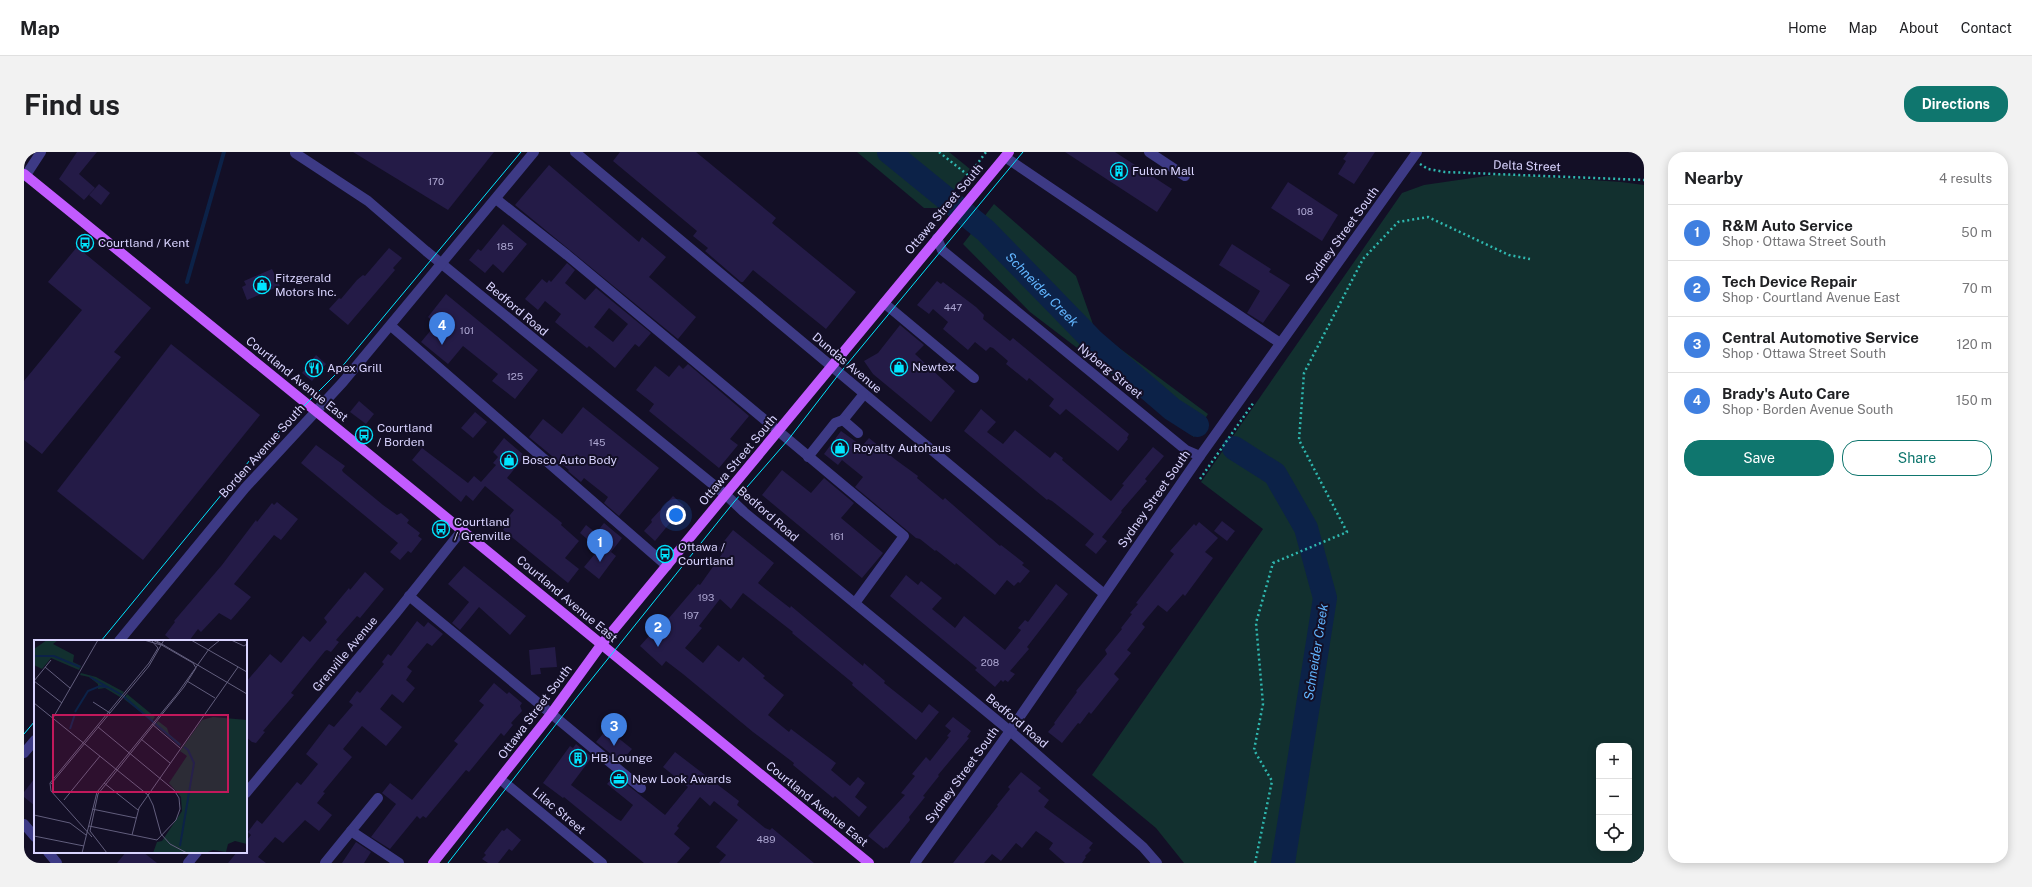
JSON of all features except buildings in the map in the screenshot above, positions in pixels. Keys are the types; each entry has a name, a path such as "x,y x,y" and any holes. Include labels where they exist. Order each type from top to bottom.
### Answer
{"main road":[{"name":"Ottawa Street South","path":"434,863 552,714 601,645 1007,154"},
{"name":"Courtland Avenue East","path":"25,175 463,529 601,645 869,863"}],"street":[{"path":"25,175 41,152"},
{"name":"Borden Avenue South","path":"120,640 245,488 343,382 391,326 534,152"},
{"name":"Dundas Avenue","path":"575,152 1103,593"},
{"path":"1149,152 1185,176"},
{"name":"Bedford Road","path":"295,154 368,201 611,404 726,495 1010,731 1143,847 1157,863"},
{"path":"1007,154 1280,343"},
{"name":"Sydney Street South","path":"915,863 1010,731 1103,593 1414,156"},
{"path":"496,199 567,255 904,536 855,603"},
{"name":"Nyberg Street","path":"937,238 942,250 1186,450 1200,456"},
{"path":"884,303 974,378"},
{"path":"391,326 667,566"},
{"path":"808,457 835,423 843,420 864,394"},
{"path":"843,420 858,433"},
{"name":"Grenville Avenue","path":"247,792 410,596 463,529"},
{"path":"410,596 641,788"},
{"path":"24,753 34,741"},
{"name":"Lilac Street","path":"500,779 602,863"},
{"path":"326,863 378,798"},
{"path":"24,824 34,836"},
{"path":"351,831 399,863"},
{"path":"49,853 57,863"},
{"path":"188,863 196,853"}],"path":[{"path":"939,152 969,176 976,191"},
{"path":"964,182 986,152"},
{"name":"Delta Street","path":"1414,156 1428,169 1445,172 1644,180"},
{"path":"1255,863 1272,781 1254,750 1263,704 1256,623 1273,563 1347,532 1299,440 1304,373 1364,259 1398,222 1428,217 1509,255 1530,259"}],"green space":[{"path":"857,152 949,152 970,169 940,208 924,208"},
{"path":"1500,174 1621,182 1644,185 1644,863 1184,863 1156,828 1092,775 1263,529 1201,482 1402,193 1424,185"},
{"path":"994,204 1076,276 1095,330 1208,414 1194,437 1030,312 963,244"}],"waterway":[{"path":"187,282 224,152"},
{"name":"Schneider Creek","path":"889,152 986,231 1093,341 1172,409 1197,425"},
{"name":"Schneider Creek","path":"1234,448 1275,474 1306,528 1325,598 1283,863"}],"tram line":[{"path":"102,640 250,460 335,375 521,152"},
{"path":"448,863 578,696 734,502 788,440 839,374 1023,152"},
{"path":"24,734 34,722"}],"place":[{"name":"Fulton Mall","path":"1119,171"},
{"name":"Courtland / Kent","path":"85,243"},
{"name":"Fitzgerald Motors Inc.","path":"262,285"},
{"name":"Brady's Auto Care","path":"442,345"},
{"name":"Newtex","path":"899,367"},
{"name":"Apex Grill","path":"314,368"},
{"name":"Courtland / Borden","path":"364,435"},
{"name":"Royalty Autohaus","path":"840,448"},
{"name":"Bosco Auto Body","path":"509,460"},
{"name":"Courtland / Grenville","path":"441,529"},
{"name":"Ottawa / Courtland","path":"665,554"},
{"name":"R&M Auto Service","path":"600,562"},
{"name":"Tech Device Repair","path":"658,647"},
{"name":"Central Automotive Service","path":"614,746"},
{"name":"HB Lounge","path":"578,758"},
{"name":"New Look Awards","path":"619,779"}]}
